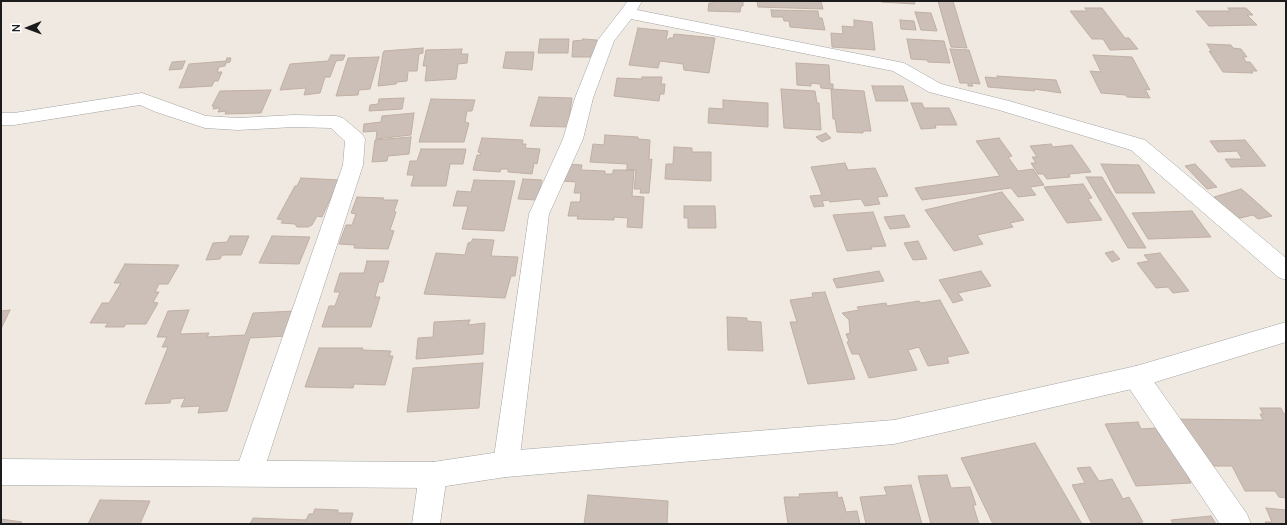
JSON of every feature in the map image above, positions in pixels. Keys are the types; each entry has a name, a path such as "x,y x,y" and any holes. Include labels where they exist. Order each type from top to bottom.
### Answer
{"street":[{"path":"506,464 539,214 573,139 584,98 606,40 631,7 898,67 935,88 1003,105 1138,145 1286,271"},
{"path":"1,119 14,119 142,99 162,108 205,122 238,124 294,121 336,122 355,139 353,165 249,473"},
{"path":"1,472 433,475 506,464 894,432 1136,377 1286,332"},
{"path":"1136,377 1237,524"},
{"path":"426,524 433,475"}],"building":[{"path":"713,1 743,1 743,6 741,6 740,12 708,11 709,3 713,3"},
{"path":"757,1 821,1 823,9 758,7"},
{"path":"914,1 915,4 881,2"},
{"path":"938,1 953,1 967,48 951,47"},
{"path":"1085,8 1102,8 1125,38 1129,38 1138,49 1110,50 1103,39 1092,39 1070,11 1087,11"},
{"path":"1228,8 1246,8 1253,15 1247,15 1257,25 1209,26 1196,11 1230,11"},
{"path":"771,10 818,11 819,18 822,18 825,30 790,27 789,21 784,21 783,17 772,17"},
{"path":"915,12 931,13 937,31 921,30"},
{"path":"854,20 872,22 875,50 832,47 831,33 843,34 842,26 854,27"},
{"path":"900,20 914,21 916,30 901,29"},
{"path":"638,28 668,31 666,40 673,38 674,34 715,38 709,73 684,70 683,64 660,61 658,68 629,65"},
{"path":"540,39 569,39 568,53 538,53"},
{"path":"583,39 597,40 596,57 572,57 573,41"},
{"path":"907,39 944,41 950,63 928,62 927,60 911,59"},
{"path":"1207,44 1231,45 1233,48 1241,49 1247,57 1243,57 1246,62 1250,62 1257,71 1251,71 1253,73 1223,72 1209,51 1212,52"},
{"path":"423,48 423,53 419,54 417,71 408,71 407,81 378,86 384,51"},
{"path":"462,49 461,54 468,54 467,63 458,64 456,79 425,81 427,66 423,66 426,50"},
{"path":"950,49 969,50 980,84 971,83 973,86 968,86 968,83 960,83"},
{"path":"506,52 534,52 532,70 503,68"},
{"path":"331,55 345,55 343,60 336,61 330,77 325,77 320,93 304,95 306,88 280,90 290,64 328,61"},
{"path":"1093,55 1132,57 1150,90 1145,89 1150,98 1127,97 1126,95 1101,93 1090,71 1101,72"},
{"path":"379,57 370,89 359,90 358,95 336,96 348,58"},
{"path":"227,58 231,58 230,62 226,63 225,66 219,67 217,72 222,72 218,81 214,81 212,86 179,88 189,64 226,61"},
{"path":"185,61 182,69 169,70 172,62"},
{"path":"796,63 829,65 830,84 833,84 833,89 821,88 820,84 811,83 811,86 797,85"},
{"path":"997,76 1056,80 1061,93 1034,89 1035,91 988,87 985,77 998,78"},
{"path":"642,77 662,77 661,84 665,84 664,94 660,94 659,101 614,96 617,78 642,79"},
{"path":"872,86 903,86 908,101 876,101"},
{"path":"781,89 815,91 817,103 819,103 821,130 784,128"},
{"path":"831,89 864,91 871,131 863,131 863,133 837,132 835,119 833,119"},
{"path":"271,90 261,113 225,114 226,111 218,112 220,108 213,109 214,106 212,106 220,91"},
{"path":"539,97 572,98 568,127 530,126"},
{"path":"404,98 402,109 369,111 370,105 378,104 379,99"},
{"path":"431,99 475,100 472,111 467,111 465,122 469,123 464,142 419,142"},
{"path":"723,100 768,103 768,127 708,123 709,108 723,109"},
{"path":"911,103 922,103 924,108 949,108 957,125 935,125 936,128 921,129"},
{"path":"414,113 411,135 376,139 377,131 363,132 364,124 381,122 382,116"},
{"path":"826,133 831,138 822,142 816,137"},
{"path":"605,135 638,137 638,139 650,140 649,160 652,159 649,193 640,193 641,189 634,189 636,170 627,170 627,164 590,162 593,144 604,145"},
{"path":"411,137 409,154 388,156 387,161 372,162 375,140"},
{"path":"482,138 523,140 522,144 526,144 525,148 540,149 537,164 534,163 532,174 508,172 508,169 501,169 500,172 473,170 477,155 480,155 481,153 478,152"},
{"path":"999,138 1012,156 1008,157 1018,171 1033,169 1044,185 1030,187 1036,195 1018,197 1011,188 922,200 915,188 1000,176 976,141"},
{"path":"1245,140 1266,166 1231,167 1225,159 1242,159 1237,151 1218,152 1210,141"},
{"path":"1051,144 1053,147 1072,145 1091,172 1069,174 1070,177 1047,179 1043,174 1038,174 1031,163 1036,163 1032,157 1037,157 1030,146"},
{"path":"674,147 692,148 692,152 711,152 711,181 665,179 666,164 673,164"},
{"path":"421,149 466,149 463,164 450,164 446,186 411,186 414,175 407,175 410,161 417,161"},
{"path":"845,163 848,170 875,168 888,196 877,197 880,204 865,206 861,199 830,202 829,200 822,201 824,206 814,207 810,196 822,195 811,167"},
{"path":"564,164 582,165 581,170 605,171 605,174 613,174 613,170 634,170 632,196 644,197 642,228 627,227 628,218 614,217 614,220 577,219 578,216 568,216 571,202 580,202 581,193 574,193 576,182 561,181"},
{"path":"1101,164 1139,165 1155,193 1116,193"},
{"path":"1195,164 1217,187 1207,189 1185,166"},
{"path":"1086,177 1102,177 1146,248 1128,248"},
{"path":"301,178 339,180 322,217 317,216 312,225 308,227 297,227 295,224 281,223 283,220 277,219"},
{"path":"523,179 542,180 537,200 518,199"},
{"path":"474,180 515,181 504,231 462,229 468,206 453,206 457,191 471,192"},
{"path":"1083,184 1092,198 1088,199 1102,220 1067,223 1044,187"},
{"path":"1241,189 1272,216 1258,219 1253,215 1236,219 1214,197"},
{"path":"1002,192 1024,220 1010,223 1013,227 977,235 983,244 954,251 925,210"},
{"path":"357,197 398,200 390,230 394,231 388,249 354,248 355,245 339,244 346,225 352,225 356,214 351,213"},
{"path":"684,206 715,206 716,228 688,228 688,218 684,218"},
{"path":"1192,211 1211,237 1148,239 1132,213"},
{"path":"873,212 886,246 847,251 833,215"},
{"path":"904,215 910,227 890,229 884,217"},
{"path":"230,236 249,236 241,255 222,255 220,259 206,260 213,243 227,242"},
{"path":"272,236 310,237 299,264 259,263"},
{"path":"473,239 494,240 491,256 518,257 515,276 511,276 505,298 424,294 436,253 465,255 468,243"},
{"path":"918,241 927,259 913,260 904,243"},
{"path":"1113,251 1120,259 1112,262 1105,253"},
{"path":"1160,253 1189,291 1173,293 1168,287 1156,288 1137,263 1149,261 1144,255"},
{"path":"367,261 389,261 383,282 379,282 375,297 380,297 371,327 322,327 329,306 335,306 340,292 334,292 340,273 364,273"},
{"path":"125,264 179,265 168,284 159,284 155,292 159,292 153,302 158,303 146,324 126,324 124,327 105,327 108,323 90,323 102,303 109,303 121,283 114,283"},
{"path":"879,271 884,281 837,288 833,279"},
{"path":"981,271 991,286 958,293 963,300 953,303 939,280"},
{"path":"825,292 855,379 808,384 790,322 797,322 790,300 813,297 812,293"},
{"path":"940,300 969,353 947,357 949,363 928,366 919,347 908,350 917,370 869,378 859,354 852,354 847,342 849,341 846,334 850,333 849,320 842,313 859,310 857,307 886,303 887,306 919,301 921,303"},
{"path":"10,310 1,329 1,311"},
{"path":"189,310 180,334 209,333 207,337 245,335 253,313 295,311 288,336 250,338 227,411 198,413 200,406 181,407 185,398 171,399 170,403 145,404 168,347 162,347 167,337 157,337 168,311"},
{"path":"727,317 747,318 747,321 761,322 763,351 728,350"},
{"path":"470,320 468,325 485,323 483,354 416,359 418,338 433,337 434,322"},
{"path":"319,348 363,348 362,350 391,351 389,356 393,356 385,385 354,384 353,388 305,387"},
{"path":"483,363 479,408 407,412 413,368"},
{"path":"1260,408 1281,408 1284,414 1286,414 1286,498 1279,497 1275,491 1245,491 1232,466 1208,466 1172,419 1263,420 1260,414 1263,414"},
{"path":"1138,422 1141,429 1156,428 1162,439 1167,438 1191,483 1136,486 1105,424"},
{"path":"1035,443 1082,524 993,524 961,458"},
{"path":"1090,467 1099,481 1112,479 1123,499 1129,497 1143,522 1129,524 1092,524 1072,485 1085,483 1077,468"},
{"path":"947,475 951,488 970,487 976,505 973,505 979,524 931,524 918,476"},
{"path":"911,485 922,524 866,524 860,497 887,495 884,487"},
{"path":"837,492 838,498 842,497 846,512 857,511 860,524 788,524 784,497 800,497 799,494"},
{"path":"588,495 668,501 667,524 584,524"},
{"path":"100,500 150,501 140,524 88,524"},
{"path":"1266,508 1286,510 1286,524 1266,524 1265,522 1272,522"},
{"path":"315,509 338,510 338,513 353,513 350,524 250,524 253,518 306,520 309,514 313,514"},
{"path":"1211,516 1216,524 1173,524 1171,520"},
{"path":"1,519 22,522 20,524 1,524"}]}
